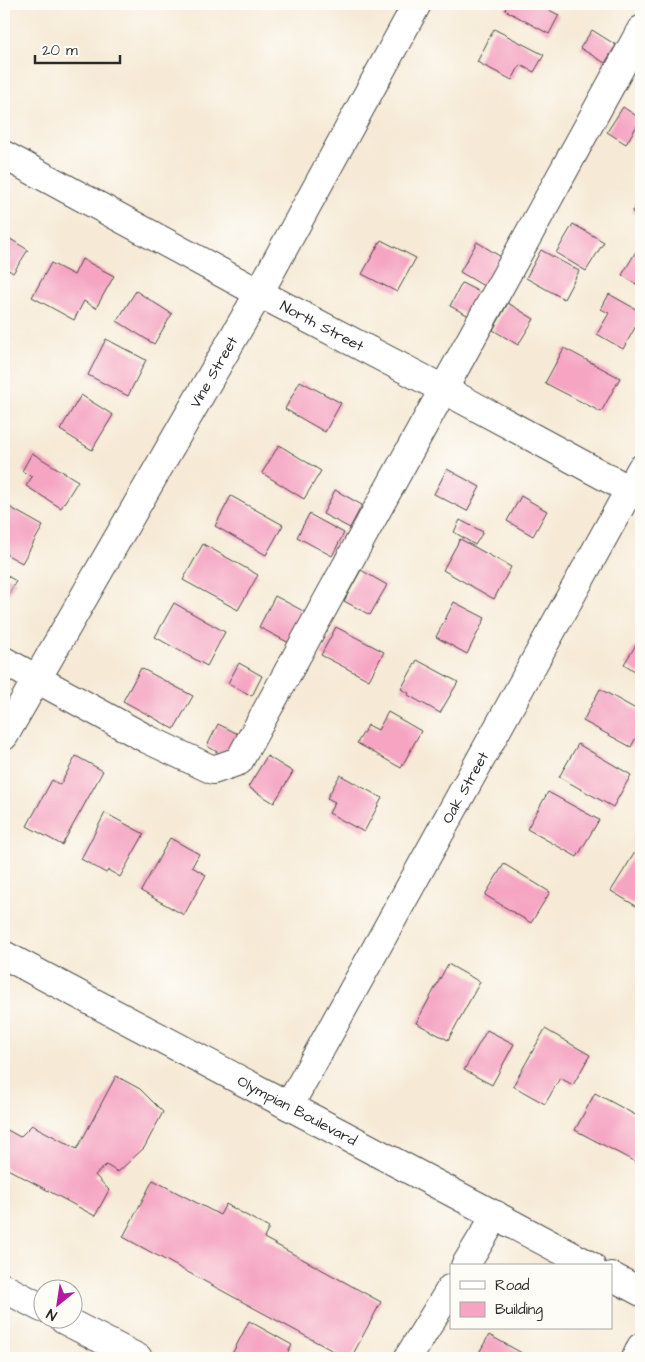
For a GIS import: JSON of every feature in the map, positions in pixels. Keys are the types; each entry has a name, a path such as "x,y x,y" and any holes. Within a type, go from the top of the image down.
{"street":[{"name":"Vine Street","path":"4,736 259,293 417,4"},
{"path":"4,661 147,739 212,770 239,761 641,30"},
{"name":"North Street","path":"4,155 259,293 443,389 637,485"},
{"name":"Oak Street","path":"289,1106 637,485"},
{"name":"Olympian Boulevard","path":"4,955 587,1264"},
{"path":"466,1264 496,1215"},
{"path":"612,1277 641,1292"},
{"path":"4,1288 32,1303"},
{"path":"408,1358 450,1290"},
{"path":"82,1329 138,1358"},
{"path":"636,1358 641,1347"}],"building":[{"path":"508,4 547,4 545,8 559,15 549,34 505,10"},
{"path":"494,29 544,55 534,72 520,65 512,80 477,62"},
{"path":"592,30 616,45 605,63 580,48"},
{"path":"623,107 641,119 626,144 607,132"},
{"path":"641,197 641,218 632,212"},
{"path":"573,224 604,242 586,271 556,253"},
{"path":"4,235 28,250 13,273 4,267"},
{"path":"381,240 416,258 397,292 362,274"},
{"path":"477,242 506,260 489,289 460,272"},
{"path":"641,243 641,287 622,275"},
{"path":"541,250 579,271 564,299 526,278"},
{"path":"82,259 114,276 96,308 84,301 74,320 32,297 51,263 74,275"},
{"path":"462,283 487,296 475,319 450,306"},
{"path":"136,291 172,314 154,344 117,321"},
{"path":"609,294 641,312 641,317 623,349 597,334 609,313 601,309"},
{"path":"508,303 534,319 518,345 493,330"},
{"path":"106,339 146,360 128,396 88,375"},
{"path":"564,348 620,378 601,412 545,383"},
{"path":"300,381 341,403 325,432 285,409"},
{"path":"81,395 113,415 92,450 60,430"},
{"path":"279,445 321,471 304,499 262,473"},
{"path":"32,453 78,481 61,508 26,486 32,477 22,471"},
{"path":"447,469 480,487 467,511 434,494"},
{"path":"335,490 362,505 350,528 323,514"},
{"path":"231,496 283,525 266,555 215,526"},
{"path":"521,496 547,511 533,536 507,521"},
{"path":"4,504 43,526 22,563 4,553"},
{"path":"309,514 344,533 332,556 297,537"},
{"path":"460,520 483,532 475,545 454,532"},
{"path":"460,539 511,567 494,599 443,570"},
{"path":"203,544 258,575 238,610 183,580"},
{"path":"361,570 387,585 370,615 344,601"},
{"path":"4,574 16,581 4,603"},
{"path":"275,596 307,613 291,644 259,627"},
{"path":"454,602 485,618 467,654 436,637"},
{"path":"174,603 225,632 207,666 155,637"},
{"path":"336,627 384,652 369,680 321,655"},
{"path":"641,637 641,675 624,664"},
{"path":"417,660 458,682 440,713 401,689"},
{"path":"239,663 262,676 252,696 228,683"},
{"path":"141,668 193,696 174,729 123,701"},
{"path":"600,689 641,712 641,728 631,747 583,721"},
{"path":"388,712 421,731 401,768 357,743 368,725 378,730"},
{"path":"218,724 242,736 229,759 207,746"},
{"path":"578,744 631,775 613,807 559,777"},
{"path":"76,756 103,771 62,845 27,826 52,780 60,785"},
{"path":"267,756 293,772 274,803 248,787"},
{"path":"340,775 382,798 364,832 329,813 335,802 327,798"},
{"path":"548,792 599,820 577,857 527,829"},
{"path":"105,813 144,834 120,877 108,870 106,873 81,859"},
{"path":"170,838 199,854 192,867 206,875 184,915 141,891"},
{"path":"637,849 641,852 641,909 611,891"},
{"path":"504,864 550,892 531,923 485,895"},
{"path":"448,964 480,982 448,1040 416,1023"},
{"path":"545,1029 590,1055 573,1085 560,1078 545,1104 513,1086"},
{"path":"487,1030 514,1044 492,1085 464,1070"},
{"path":"116,1076 140,1089 163,1112 144,1148 118,1172 106,1165 95,1175 109,1190 95,1216 4,1167 4,1128 20,1137 32,1125 77,1149"},
{"path":"595,1093 641,1118 641,1165 575,1130"},
{"path":"153,1180 220,1215 226,1204 269,1228 264,1238 381,1302 351,1358 346,1358 123,1237"},
{"path":"249,1321 292,1345 285,1358 230,1358"},
{"path":"489,1335 531,1358 476,1358"}]}
